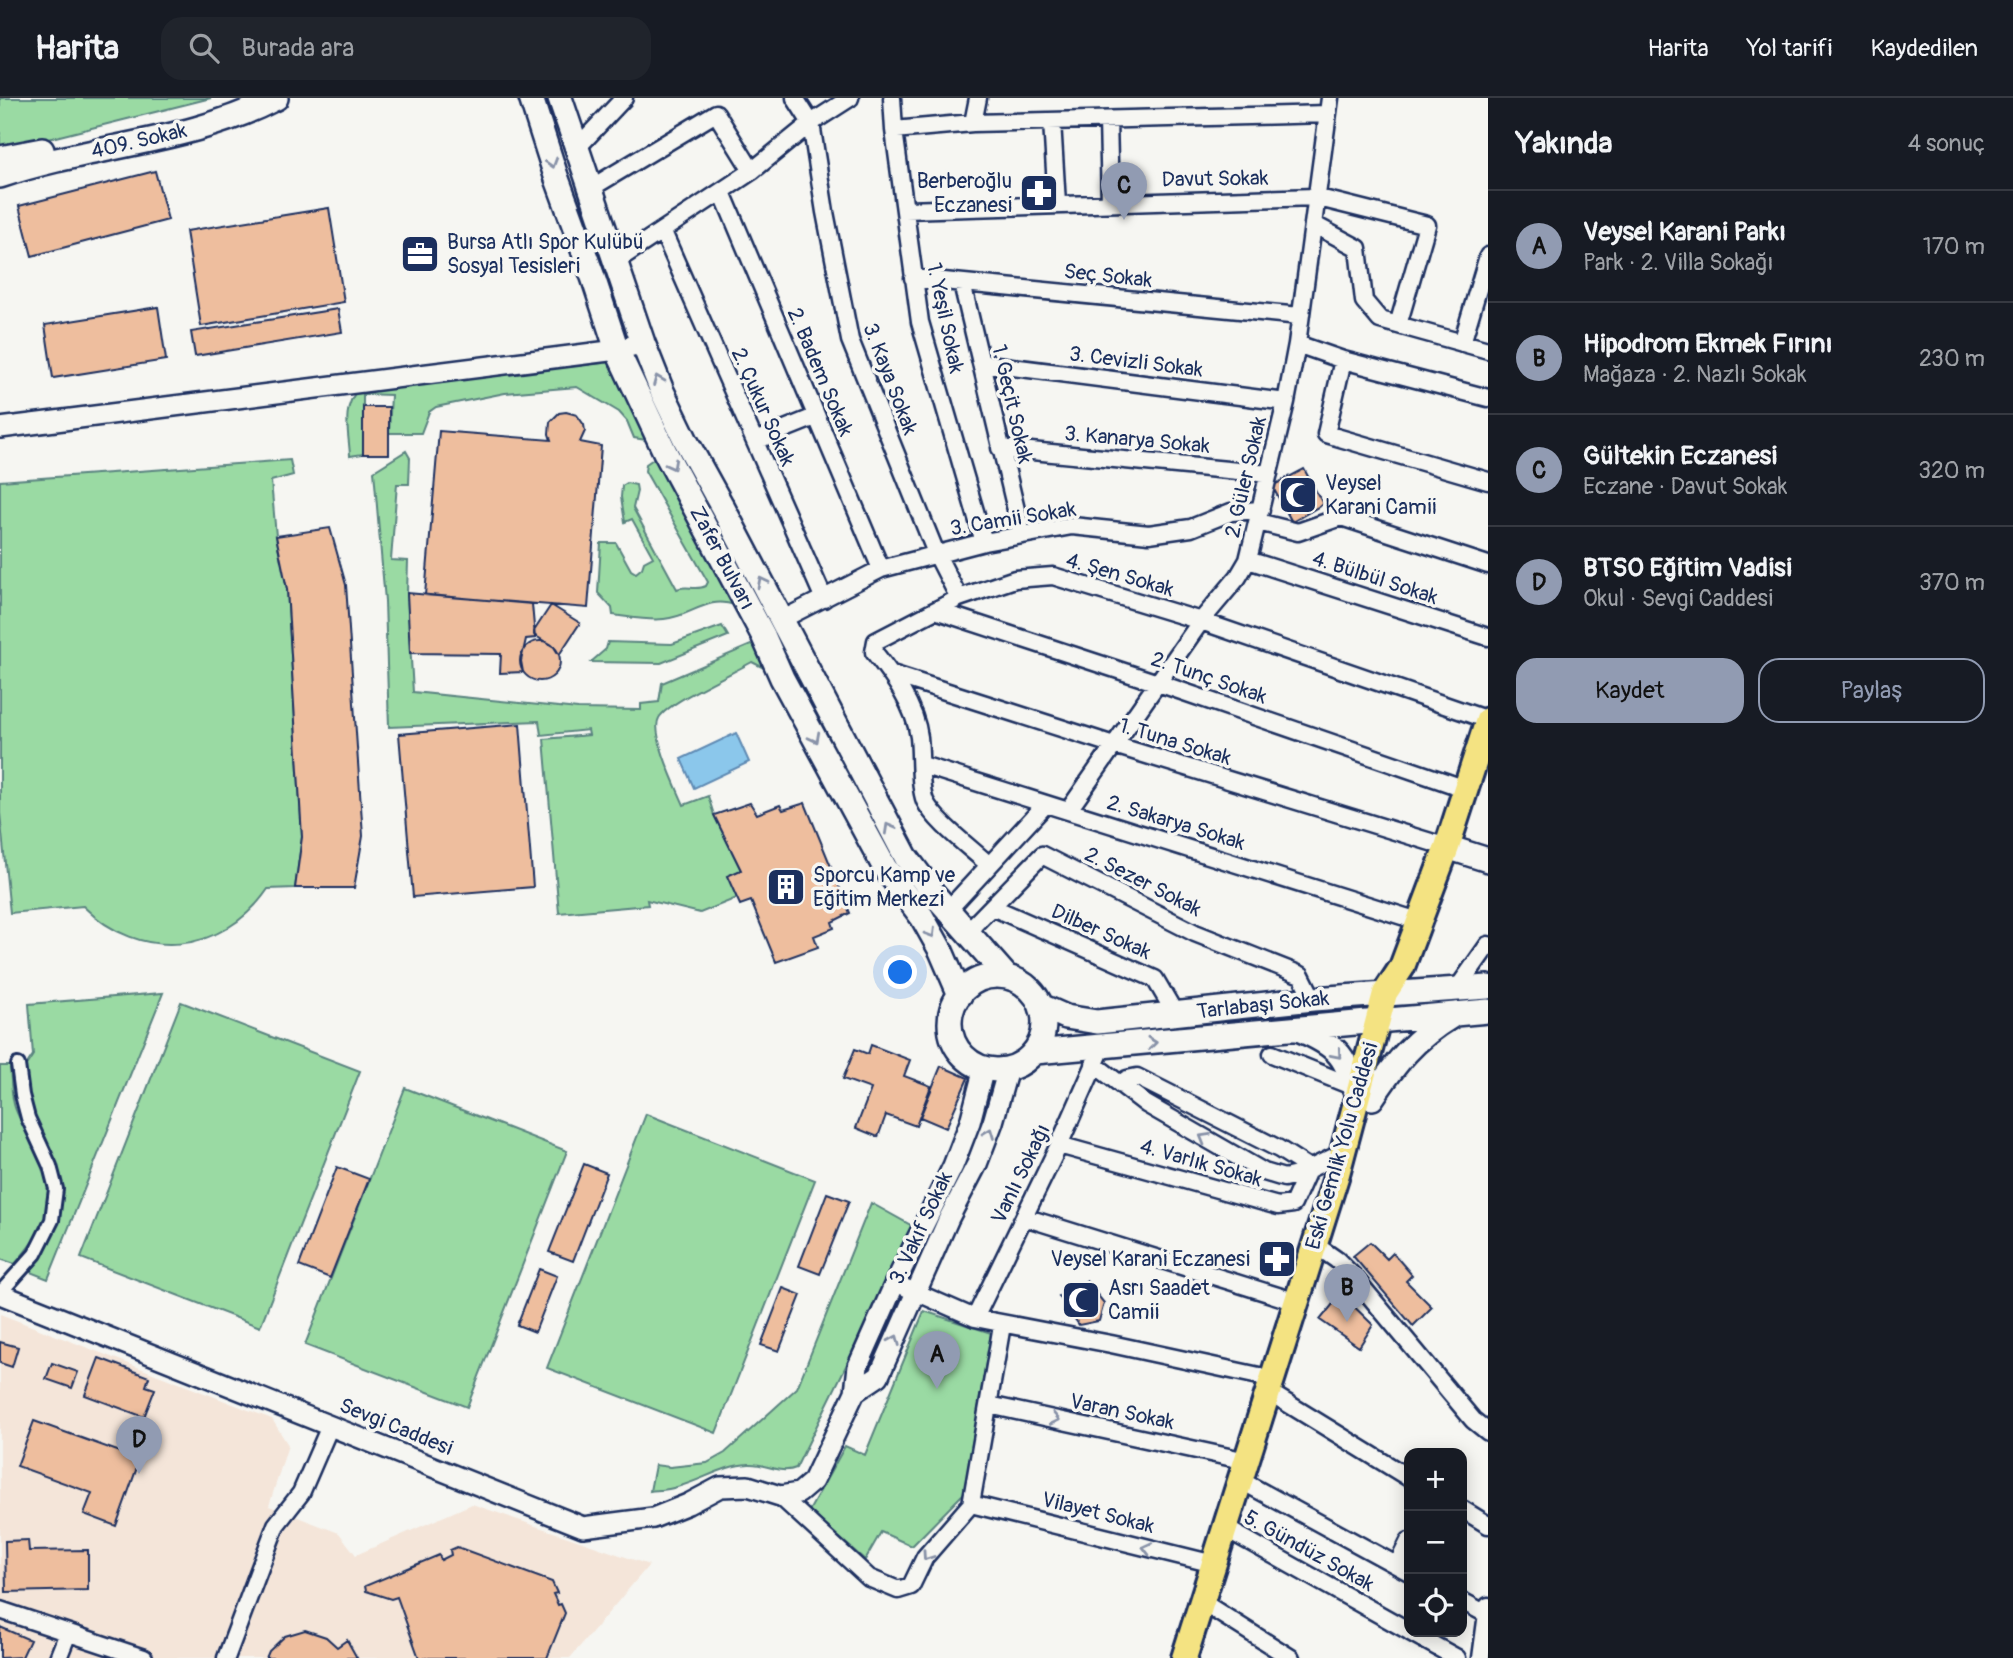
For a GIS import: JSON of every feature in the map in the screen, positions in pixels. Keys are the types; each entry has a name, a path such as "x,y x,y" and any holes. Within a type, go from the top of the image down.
{"main road":[{"name":"409. Sokak","path":"0,158 129,134 187,120 250,98"},
{"name":"409. Sokak","path":"0,176 187,131 254,110 276,98"},
{"name":"Zafer Bulvarı","path":"531,98 617,350 665,452 763,635 789,690 886,868 922,917 942,951 960,995"},
{"name":"Zafer Bulvarı","path":"560,98 643,343 686,441 906,857 1007,977"},
{"name":"Eski Gemlik Yolu Caddesi","path":"1184,1658 1402,967 1447,847 1488,720"},
{"path":"1447,847 1488,860"},
{"path":"992,976 1007,977 1033,992 1041,1006 1043,1030 1035,1052 1023,1063 1008,1069 992,1070 964,1057 955,1045 950,1030 950,1015 960,995 977,980 992,976"},
{"name":"Tarlabaşı Sokak","path":"1041,1006 1066,1017 1097,1022 1312,999 1488,986"},
{"path":"1035,1052 1098,1056 1295,1028 1488,1012"},
{"path":"1361,1095 1427,1031 1456,1014"},
{"path":"1295,1028 1322,1039 1340,1054 1361,1095 1346,1192 1324,1251 1300,1292"}],"street":[{"path":"576,149 624,98"},
{"path":"707,98 752,171"},
{"path":"794,98 811,123"},
{"path":"616,261 722,192 811,123 850,98"},
{"name":"1. Yeşil Sokak","path":"892,98 920,321 984,542"},
{"path":"973,123 978,98"},
{"path":"894,130 973,123 1108,120 1329,106"},
{"name":"2. Güler Sokak","path":"1068,811 1248,560 1286,402 1297,344 1329,106"},
{"path":"591,188 716,113"},
{"path":"1108,120 1110,202"},
{"path":"1052,121 1057,204"},
{"name":"3. Kaya Sokak","path":"811,123 850,340 936,553 958,598"},
{"name":"2. Badem Sokak","path":"722,192 881,569"},
{"name":"Davut Sokak","path":"905,209 1315,197 1427,225 1398,325"},
{"path":"1313,224 1358,248 1364,301 1380,320 1488,350"},
{"name":"2. Çukur Sokak","path":"663,232 824,599"},
{"path":"1462,343 1488,256"},
{"name":"Seç Sokak","path":"913,278 1300,316"},
{"name":"1. Geçit Sokak","path":"962,283 1022,535"},
{"path":"0,428 617,350 643,343"},
{"path":"1297,344 1343,360 1488,398"},
{"path":"1343,360 1326,434 1488,481"},
{"name":"3. Cevizli Sokak","path":"981,363 1286,402"},
{"path":"755,441 815,416"},
{"name":"3. Kanarya Sokak","path":"1000,449 1269,474"},
{"name":"3. Camii Sokak","path":"936,553 1072,526 1149,534 1191,527 1231,512 1260,516"},
{"path":"1260,516 1298,532 1340,517 1488,565"},
{"path":"781,620 881,569 936,553"},
{"name":"4. Bülbül Sokak","path":"1248,560 1488,637"},
{"name":"4. Şen Sokak","path":"989,866 930,811 923,797 919,733 912,712 891,674 874,652 876,641 938,611 958,598 1015,579 1053,576 1202,621 1488,720"},
{"name":"2. Tunç Sokak","path":"938,611 1466,789"},
{"name":"1. Tuna Sokak","path":"891,674 1447,847"},
{"name":"2. Sakarya Sokak","path":"922,765 1418,921"},
{"path":"948,910 1046,804"},
{"name":"2. Sezer Sokak","path":"967,932 1042,855 1195,933 1301,975 1312,999"},
{"name":"Dilber Sokak","path":"992,906 1155,979 1176,1015"},
{"path":"1457,989 1488,946"},
{"path":"1272,1054 1361,1095"},
{"path":"1098,1056 1121,1084 1146,1104 1264,1172 1284,1178 1297,1175 1342,1153"},
{"name":"Vanlı Sokağı","path":"975,1318 1059,1145 1098,1056"},
{"path":"0,1293 35,1254 52,1220 56,1189 50,1166 28,1118 18,1065"},
{"name":"3. Vakıf Sokak","path":"813,1481 855,1392 858,1366 895,1283 953,1166 970,1122 984,1068"},
{"name":"3. Vakıf Sokak","path":"855,1392 880,1376 916,1292 977,1164 993,1122 1008,1069"},
{"path":"1121,1084 1127,1079 1137,1077 1267,1142 1309,1168"},
{"name":"4. Varlık Sokak","path":"1059,1145 1278,1206 1293,1204 1309,1168"},
{"path":"1024,1217 1300,1292"},
{"path":"1324,1251 1353,1276 1488,1432"},
{"path":"895,1283 975,1318 1111,1344 1271,1385 1404,1475"},
{"name":"Sevgi Caddesi","path":"0,1293 583,1527 653,1518 720,1487 748,1486 780,1496"},
{"path":"780,1496 869,1578 898,1590 911,1586 925,1557 971,1504 1002,1325"},
{"name":"Varan Sokak","path":"989,1405 1243,1470 1403,1569"},
{"path":"226,1658 276,1525 301,1493 330,1426"},
{"path":"780,1496 799,1493 813,1481"},
{"path":"803,1517 802,1506 813,1481"},
{"name":"Vilayet Sokak","path":"971,1504 1214,1564"},
{"path":"1465,1511 1488,1525"},
{"name":"5. Gündüz Sokak","path":"1225,1528 1404,1628"},
{"path":"1202,1602 1291,1658"},
{"path":"1467,1603 1487,1612 1481,1658"},
{"path":"0,1610 144,1658"},
{"path":"58,1658 68,1633"},
{"name":"5. Gündüz Sokak","path":"1420,1637 1457,1658"}],"shaded area":[{"path":"0,1314 272,1419 288,1445 269,1506 339,1533 356,1555 472,1504 649,1565 570,1658 0,1658"}],"green space":[{"path":"0,98 211,98 0,151"},
{"path":"620,361 651,437 646,440 634,438 627,421 619,412 577,387 505,393 436,407 429,412 421,433 389,433 391,395 363,394 363,454 350,456 348,413 349,405 358,390"},
{"path":"406,451 410,458 409,484 397,484 391,560 408,561 407,593 413,692 578,709 641,710 641,704 659,702 662,683 760,641 768,670 752,662 675,704 659,718 657,725 665,761 684,805 708,796 714,815 741,870 728,876 737,898 700,913 647,900 648,905 559,913 544,739 589,735 588,730 541,735 539,721 389,727 385,601 374,471"},
{"path":"659,455 735,605 716,603 683,615 645,619 613,615 612,608 598,593 601,543 616,543 631,570 636,573 644,562 653,557 632,519 625,522 621,497 622,486 627,483 636,485 633,508 677,589 702,587 708,582 645,471 646,464"},
{"path":"290,460 293,475 271,481 276,536 287,589 302,837 295,888 268,889 249,911 228,928 205,938 180,944 155,943 130,937 105,924 83,906 10,913 0,813 0,481"},
{"path":"722,626 728,636 661,663 591,662 606,649 608,642 672,644"},
{"path":"163,993 48,1279 25,1270 41,1256 56,1229 62,1188 57,1164 31,1111 23,1065 27,1064 33,1055 29,1004"},
{"path":"181,1002 360,1071 260,1327 81,1258"},
{"path":"0,1066 10,1066 15,1109 43,1162 51,1193 46,1220 15,1264 0,1259"},
{"path":"405,1088 567,1151 467,1407 305,1345"},
{"path":"646,1114 815,1180 716,1433 547,1368"},
{"path":"871,1203 914,1227 796,1468 779,1470 755,1464 740,1465 674,1488 650,1491 655,1465 670,1467 707,1463 725,1453 797,1388"},
{"path":"924,1311 991,1333 964,1493 912,1546 881,1532 865,1560 809,1511 845,1446 865,1455"}],"water":[{"path":"736,733 749,762 694,788 681,759"}],"building":[{"path":"155,171 168,220 32,256 19,206"},
{"path":"329,208 344,302 201,326 186,231"},
{"path":"158,307 166,360 53,378 45,325"},
{"path":"338,309 342,332 195,356 191,332"},
{"path":"363,407 389,407 389,454 363,454"},
{"path":"559,413 577,415 584,425 585,431 580,442 601,446 588,608 425,595 439,431 551,440 550,422"},
{"name":"Veysel Karani Camii","path":"1304,469 1323,504 1292,522 1272,486"},
{"path":"330,528 346,585 363,836 354,888 295,888 302,837 287,589 276,536"},
{"path":"407,593 532,604 535,638 526,639 521,661 523,672 500,673 501,654 410,653"},
{"path":"551,605 580,623 559,655 554,647 534,635"},
{"path":"540,641 554,647 560,661 554,675 540,681 526,675 520,661 526,647"},
{"path":"520,724 533,887 413,897 399,734"},
{"name":"Sporcu Kamp ve Eğitim Merkezi","path":"750,803 757,814 780,805 783,810 805,803 850,913 832,922 834,928 814,936 818,947 776,962 751,901 740,905 727,876 741,870 714,815"},
{"path":"871,1045 910,1060 904,1076 931,1086 916,1126 886,1115 878,1137 856,1128 871,1089 843,1079 855,1049 868,1054"},
{"path":"941,1066 968,1078 946,1128 920,1117"},
{"path":"584,1164 607,1173 573,1261 549,1252"},
{"path":"337,1167 369,1179 330,1278 299,1266"},
{"path":"827,1193 849,1201 820,1274 799,1266"},
{"path":"1370,1242 1387,1259 1393,1253 1412,1275 1406,1281 1432,1307 1413,1326 1353,1256"},
{"path":"539,1269 557,1276 535,1332 517,1325"},
{"name":"Asrı Saadet Camii","path":"1086,1281 1104,1303 1099,1321 1079,1325 1059,1296"},
{"path":"783,1288 801,1295 779,1351 761,1345"},
{"path":"1341,1294 1373,1325 1359,1347 1320,1320"},
{"path":"0,1342 18,1347 12,1367 0,1363"},
{"path":"99,1358 149,1377 146,1386 155,1389 144,1417 85,1395"},
{"path":"52,1363 78,1372 72,1388 46,1379"},
{"path":"34,1421 140,1459 116,1526 84,1514 92,1493 17,1466"},
{"path":"28,1540 29,1551 88,1550 88,1590 6,1592 5,1541"},
{"path":"457,1547 552,1582 557,1593 553,1594 565,1613 547,1658 419,1658 397,1597 391,1599 366,1591 365,1586 439,1555 441,1560 451,1555 450,1550"},
{"path":"0,1627 30,1640 22,1657 0,1658"},
{"path":"305,1630 326,1637 337,1647 347,1640 357,1658 266,1658 269,1651 285,1636"}],"place":[{"name":"Berberoğlu Eczanesi","path":"1039,193"},
{"name":"Gültekin Eczanesi","path":"1124,220"},
{"name":"Bursa Atlı Spor Kulübü Sosyal Tesisleri","path":"420,254"},
{"name":"Veysel Karani Camii","path":"1298,495"},
{"name":"Sporcu Kamp ve Eğitim Merkezi","path":"786,887"},
{"name":"Veysel Karani Eczanesi","path":"1277,1259"},
{"name":"Asrı Saadet Camii","path":"1081,1300"},
{"name":"Hipodrom Ekmek Fırını","path":"1347,1322"},
{"name":"Veysel Karani Parkı","path":"937,1389"},
{"name":"BTSO Eğitim Vadisi","path":"139,1474"}]}
